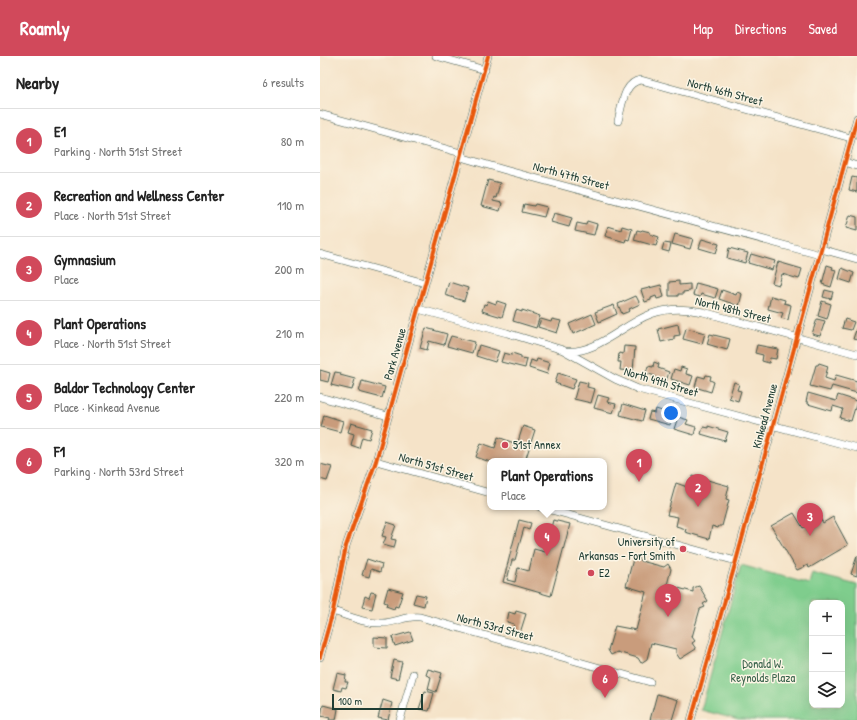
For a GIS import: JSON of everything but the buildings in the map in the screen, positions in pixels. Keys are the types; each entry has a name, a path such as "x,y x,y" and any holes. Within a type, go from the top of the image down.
{"street":[{"path":"436,56 484,70"},
{"name":"Park Avenue","path":"320,657 323,637 333,611 346,546 376,461 488,56"},
{"name":"North 46th Street","path":"618,121 627,89 633,82 641,80 851,138"},
{"name":"North 47th Street","path":"320,114 461,153 464,158 505,170 820,252 857,259"},
{"name":"Kinkead Avenue","path":"691,720 857,118"},
{"path":"845,162 857,166"},
{"path":"320,254 425,283"},
{"name":"North 49th Street","path":"418,309 563,350 632,387 857,448"},
{"name":"North 48th Street","path":"563,350 584,350 647,316 664,311 679,309 703,312 857,354"},
{"path":"320,397 388,416"},
{"name":"North 51st Street","path":"376,461 487,492"},
{"path":"551,510 736,561"},
{"name":"North 53rd Street","path":"333,611 375,623 386,623 412,616 420,617 650,682"},
{"path":"400,720 413,674"}],"green space":[{"name":"Donald W. Reynolds Plaza","path":"741,565 809,584 812,573 857,585 857,720 739,720 701,710"}],"cycle path":[{"path":"320,657 333,611 346,546 376,461 488,56"},
{"path":"691,720 857,118"}],"place":[{"name":"51st Annex","path":"505,445"},
{"name":"E1","path":"639,482"},
{"name":"Recreation and Wellness Center","path":"698,507"},
{"name":"Gymnasium","path":"810,536"},
{"name":"University of Arkansas - Fort Smith","path":"683,549"},
{"name":"Plant Operations","path":"547,556"},
{"name":"E2","path":"591,573"},
{"name":"Baldor Technology Center","path":"668,617"},
{"name":"F1","path":"605,698"}]}
